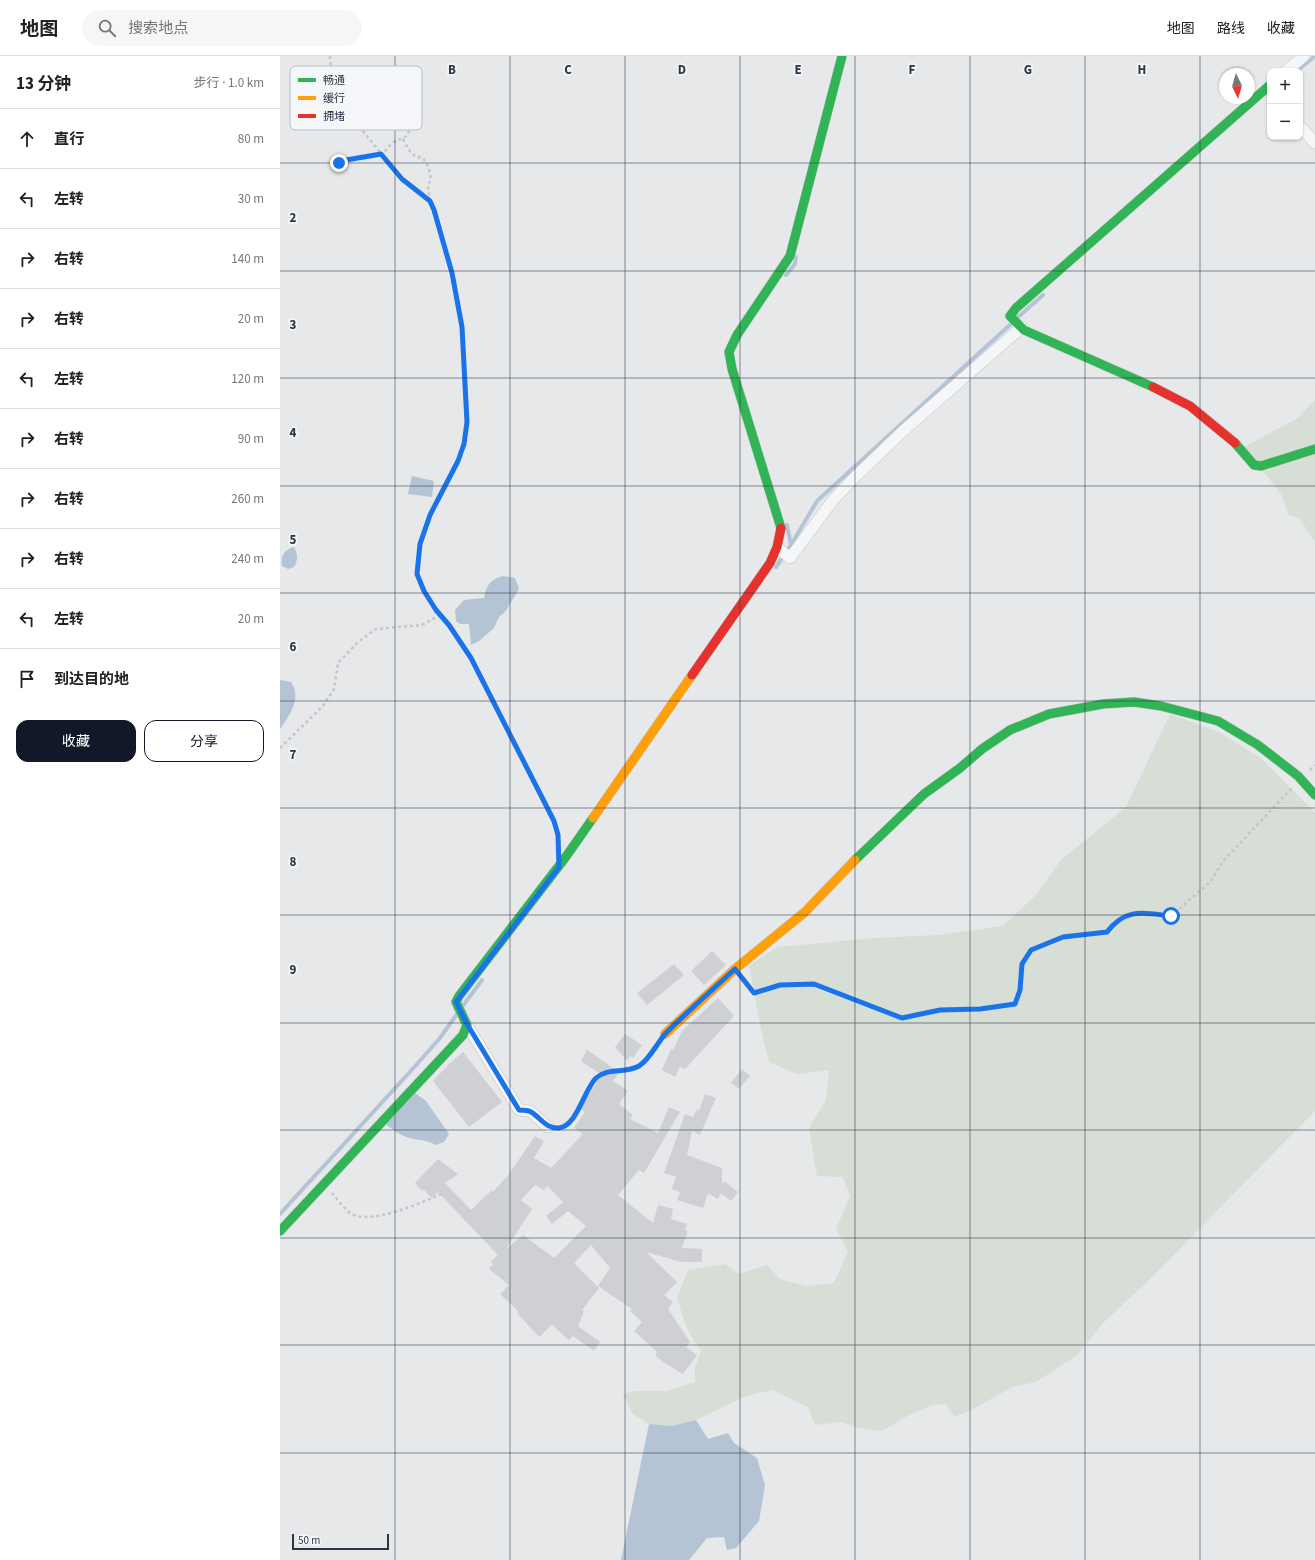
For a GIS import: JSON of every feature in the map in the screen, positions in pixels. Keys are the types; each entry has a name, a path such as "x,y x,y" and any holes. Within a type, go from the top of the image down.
{"street":[{"path":"548,1127 530,1111 519,1110 465,1020 456,1002 458,996 559,867 779,548 781,528 732,369 729,352 737,335 790,256 842,56"},
{"path":"1290,68 1304,56"},
{"path":"1267,90 1016,308 1010,316 1021,326 1167,393 1190,406 1236,444 1254,465 1261,466 1315,449"},
{"path":"1303,129 1315,143"},
{"path":"779,548 790,558 833,500 856,476 903,431 1021,326"},
{"path":"665,1034 735,969 805,912 890,825 924,794 960,768 982,749 1010,730 1049,714 1103,704 1134,702 1161,706 1218,721 1258,745 1300,779 1315,795"},
{"path":"280,1232 463,1035 465,1020"}],"path":[{"path":"330,56 331,66"},
{"path":"361,130 402,179 430,201"},
{"path":"339,163 346,160 386,152 394,142 403,139 409,130"},
{"path":"403,139 410,153 415,157 423,158 428,166 431,178 428,186 430,201 439,223 452,273 462,327 467,422 464,444 458,461 430,515 420,544 417,574 424,591 471,658 554,821 558,835 559,867"},
{"path":"280,748 323,706 334,689 338,663 359,641 376,629 422,625 440,615"},
{"path":"735,969 754,993 780,985 814,984 902,1018 940,1010 980,1009 1015,1004 1020,990 1022,964 1031,950 1063,937 1107,932 1116,921 1135,912 1171,916 1210,882 1224,860 1300,779"},
{"path":"548,1127 559,1128 566,1125 573,1119 591,1084 598,1077 607,1072 628,1070 640,1065 665,1034"},
{"path":"324,1184 349,1213 359,1216 385,1216 444,1193"}],"shaded area":[{"path":"1315,400 1314,540 1299,518 1289,515 1281,494 1244,447 1298,418"},
{"path":"1170,714 1221,733 1262,759 1315,813 1315,1111 1151,1278 1102,1324 1077,1355 1036,1382 1014,1386 973,1409 954,1417 946,1404 932,1405 911,1414 882,1431 858,1428 841,1422 815,1425 808,1407 772,1390 746,1396 696,1420 672,1426 649,1424 633,1414 622,1394 635,1391 667,1391 695,1382 695,1368 701,1351 687,1329 677,1298 688,1270 725,1264 739,1274 767,1265 780,1279 806,1286 834,1283 848,1252 836,1229 850,1196 843,1177 817,1176 809,1128 826,1100 829,1070 797,1074 769,1062 749,965 778,947 874,938 939,935 1003,926 1036,895 1061,860 1126,807"}],"water":[{"path":"412,476 434,481 432,497 408,494"},
{"path":"294,547 297,555 296,562 294,567 288,569 282,566 282,559 286,551"},
{"path":"503,576 515,578 519,589 505,612 499,617 494,628 479,641 471,645 469,624 460,624 456,621 455,610 464,600 484,598 489,584 495,579"},
{"path":"280,680 291,682 294,688 295,700 291,712 280,729"},
{"path":"415,1093 426,1101 449,1134 444,1142 435,1145 426,1141 407,1137 384,1123"},
{"path":"696,1420 708,1439 728,1433 734,1443 757,1458 765,1485 759,1521 736,1548 727,1550 724,1537 707,1538 689,1560 621,1560 649,1424 672,1426"}],"building":[{"path":"712,951 726,965 704,985 691,971"},
{"path":"674,964 684,975 647,1005 637,993"},
{"path":"718,998 734,1016 685,1069 680,1067 675,1077 662,1070 671,1049 673,1050 682,1031"},
{"path":"625,1034 642,1045 633,1058 630,1056 627,1061 615,1047"},
{"path":"587,1050 619,1072 613,1081 628,1091 619,1104 633,1115 630,1119 658,1133 669,1107 680,1112 644,1173 639,1170 618,1195 653,1223 658,1205 673,1209 671,1219 687,1224 685,1230 688,1231 682,1248 702,1249 702,1262 681,1262 646,1252 677,1282 664,1295 673,1302 668,1309 690,1342 686,1347 697,1355 683,1374 663,1362 655,1355 657,1352 634,1331 642,1322 630,1311 632,1309 598,1286 610,1268 591,1245 574,1263 599,1288 582,1310 584,1311 578,1326 600,1342 594,1351 573,1336 569,1340 552,1325 539,1337 517,1313 519,1312 500,1294 509,1285 489,1269 493,1264 491,1262 498,1255 438,1192 431,1198 424,1189 422,1191 415,1183 438,1159 458,1174 445,1183 471,1210 492,1190 493,1192 509,1174 535,1136 544,1141 534,1158 551,1168 583,1134 574,1128 585,1112 580,1108 602,1075 581,1061","holes":["535,1185 544,1190 547,1186 563,1202 546,1216 552,1224 568,1211 586,1226 554,1258 523,1235 505,1250 532,1209 521,1200"]},
{"path":"463,1052 502,1102 469,1127 433,1081"},
{"path":"742,1069 750,1076 739,1089 731,1083"},
{"path":"705,1094 716,1098 700,1135 692,1131 687,1155 722,1168 722,1185 724,1181 738,1192 731,1201 721,1193 718,1199 708,1193 703,1208 677,1200 680,1192 672,1189 676,1177 664,1173 685,1114 693,1117 697,1109 699,1111"}],"waterway":[{"path":"1301,68 1315,56"},
{"path":"786,275 795,264 796,257"},
{"path":"1017,318 1043,295"},
{"path":"791,545 817,501 1012,323"},
{"path":"776,567 791,545 787,525"},
{"path":"462,1007 482,980"},
{"path":"280,1214 418,1063 440,1038 457,1014"}],"traffic: fast":[{"path":"781,528 732,369 729,352 737,335 790,256 842,56"},
{"path":"1153,387 1024,330 1010,316 1016,308 1267,88"},
{"path":"1235,443 1254,465 1261,466 1315,449"},
{"path":"855,860 924,794 960,768 982,749 1010,730 1049,714 1103,704 1134,702 1161,706 1218,721 1258,745 1298,776 1315,795"},
{"path":"280,1231 463,1035 467,1025 456,1002 459,996 565,858 593,818"}],"traffic: slow":[{"path":"593,818 692,675"},
{"path":"665,1034 735,969 805,912 855,860"}],"traffic: jam":[{"path":"1153,387 1190,406 1235,443"},
{"path":"692,675 770,563 777,547 781,528"}],"route":[{"path":"339,163 346,160 381,154 402,179 430,201 439,223 448,263 452,273 462,327 467,422 464,444 458,461 430,515 420,544 417,574 424,591 436,610 449,625 471,658 554,821 558,835 559,867 458,996 456,1002 467,1024 519,1110 530,1111 548,1127 559,1128 566,1125 573,1119 591,1084 598,1077 607,1072 628,1070 640,1065 665,1034 735,969 754,993 780,985 814,984 902,1018 940,1010 980,1009 1015,1004 1020,990 1022,964 1031,950 1063,937 1107,932 1116,921 1135,912 1171,916"}]}
